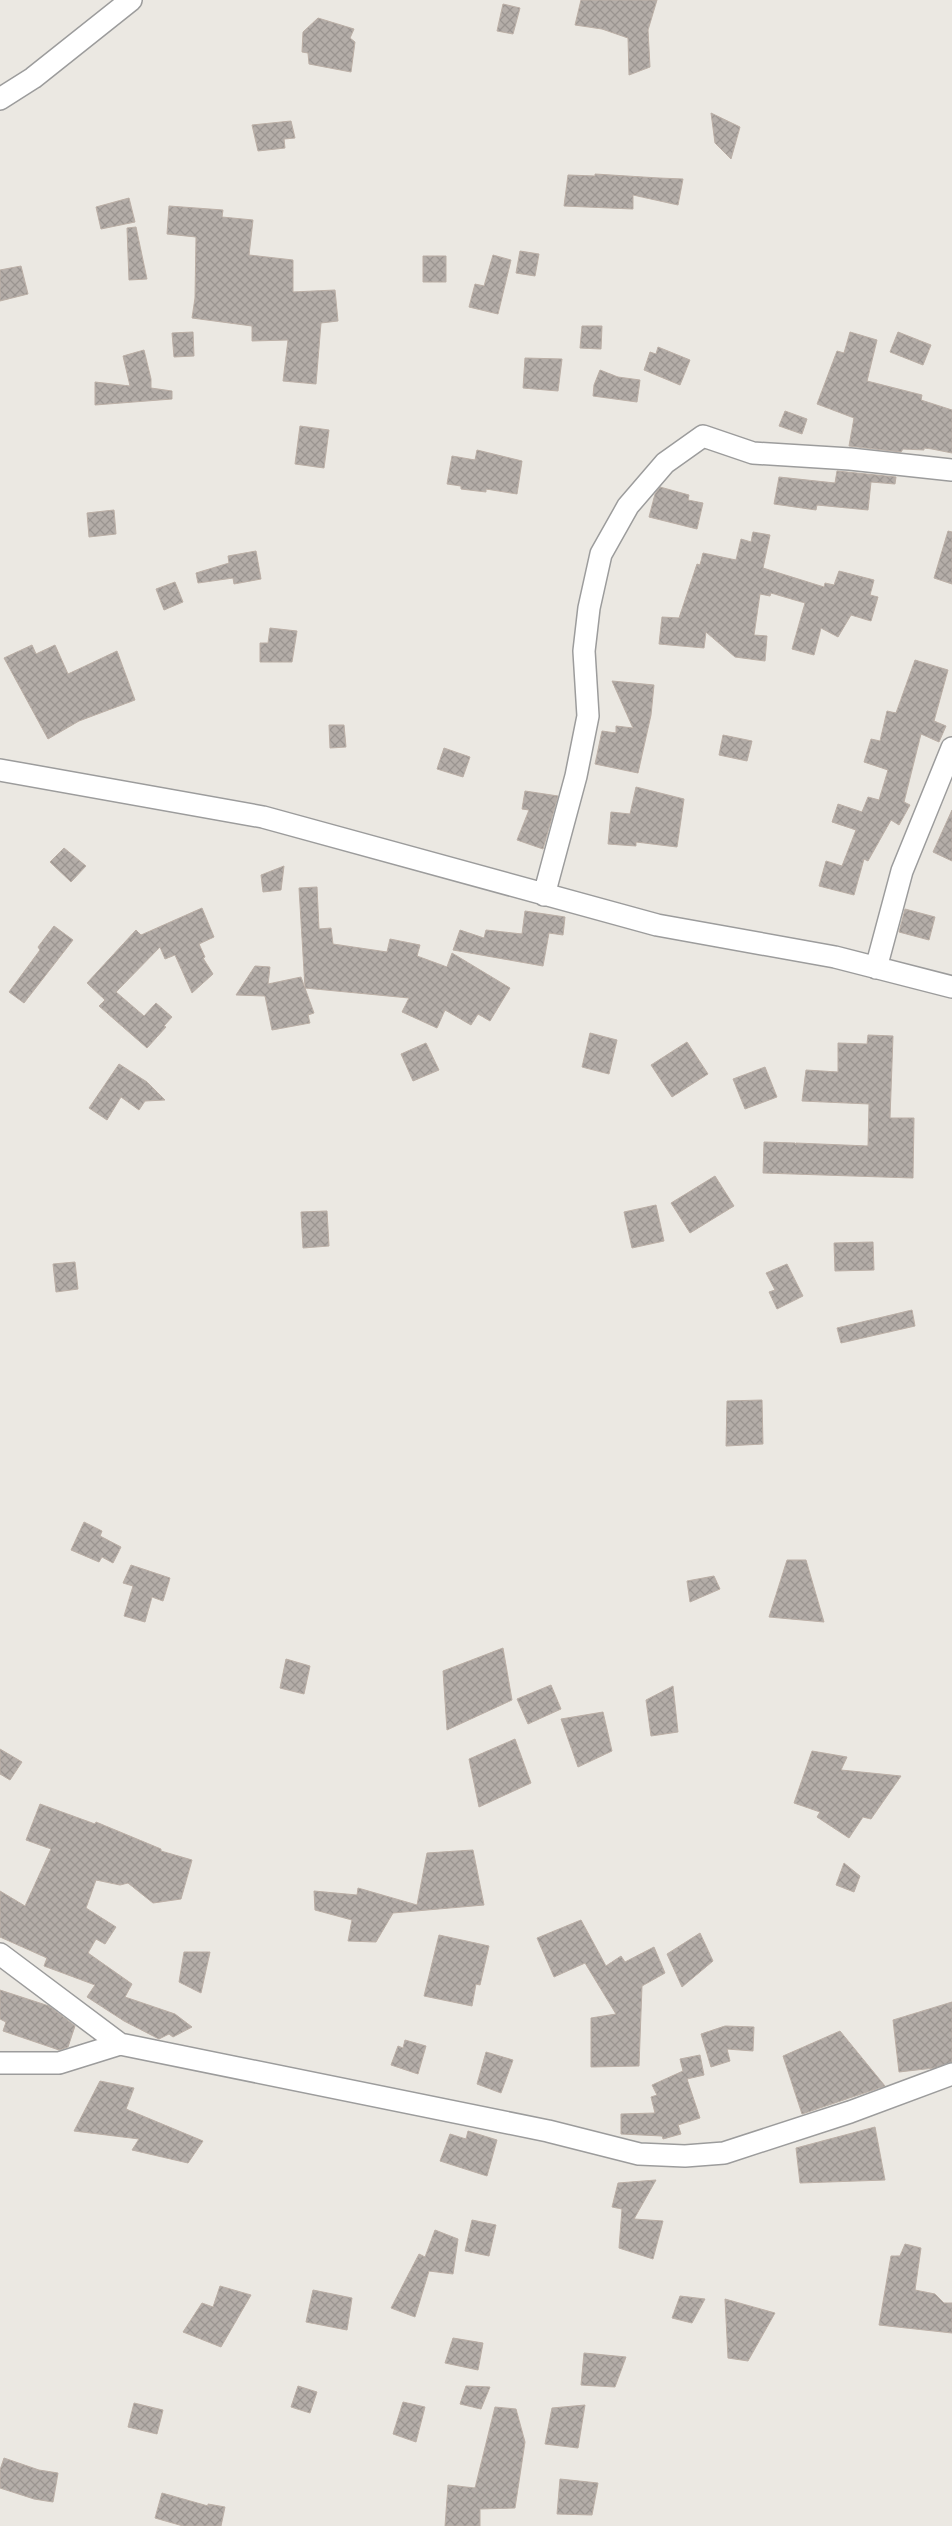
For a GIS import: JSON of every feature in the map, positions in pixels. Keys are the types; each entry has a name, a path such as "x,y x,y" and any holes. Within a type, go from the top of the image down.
{"street":[{"path":"0,99 33,78 131,0"},
{"path":"544,894 576,776 588,716 584,651 589,608 601,554 628,506 665,463 703,436 754,453 850,459 952,470"},
{"path":"876,968 902,871 952,748"},
{"path":"0,770 263,817 658,925 835,958 952,987"},
{"path":"0,1954 120,2044 548,2131 639,2154 685,2156 724,2153 850,2112 952,2074"},
{"path":"0,2063 59,2063 120,2044"}],"building":[{"path":"581,0 657,0 648,30 650,67 629,75 628,38 602,29 575,25"},
{"path":"503,4 520,8 513,34 497,31"},
{"path":"318,18 354,29 350,38 355,42 351,72 309,64 308,53 302,52 303,32"},
{"path":"711,113 740,127 731,159 715,143"},
{"path":"291,121 295,138 284,139 285,148 258,151 252,125"},
{"path":"595,174 683,179 678,205 633,195 633,209 564,206 568,175 595,176"},
{"path":"129,198 135,222 101,229 96,207"},
{"path":"169,206 223,210 222,217 253,220 249,255 293,260 293,292 335,290 338,321 321,323 316,384 283,381 288,340 252,341 252,326 192,318 195,298 196,237 167,234"},
{"path":"136,227 147,279 129,280 127,228"},
{"path":"520,251 539,254 535,276 516,273"},
{"path":"493,255 511,260 498,314 469,307 475,284 484,286"},
{"path":"423,256 446,256 446,282 423,282"},
{"path":"21,266 28,294 0,301 0,270"},
{"path":"582,326 602,326 601,349 580,348"},
{"path":"193,332 194,356 174,357 172,333"},
{"path":"850,332 877,340 867,381 922,395 921,400 952,410 952,453 924,448 924,450 903,449 901,452 849,446 854,418 817,404 837,351 844,353"},
{"path":"898,332 931,345 923,365 890,352"},
{"path":"658,347 690,360 680,385 644,370 650,352 656,354"},
{"path":"144,350 151,379 151,388 172,391 172,399 95,405 95,382 130,386 123,356"},
{"path":"525,358 562,359 558,391 523,388"},
{"path":"600,370 618,377 640,380 637,402 593,396 594,385"},
{"path":"785,411 807,419 802,434 779,426"},
{"path":"300,426 329,430 324,468 295,464"},
{"path":"477,450 522,461 517,494 486,489 486,492 461,489 461,486 447,484 452,456 475,460"},
{"path":"837,471 896,477 895,484 871,482 868,510 817,505 816,510 774,504 779,477 835,483"},
{"path":"660,487 689,495 688,500 703,503 697,529 649,517 655,494"},
{"path":"114,510 116,534 89,537 87,513"},
{"path":"948,531 952,532 952,584 934,578"},
{"path":"753,532 770,535 763,568 824,587 825,583 834,585 839,571 874,580 870,595 878,597 871,621 851,615 838,637 821,628 814,655 792,649 805,603 771,593 770,596 760,594 754,635 767,636 765,661 735,657 706,632 704,648 659,644 662,617 679,618 697,564 700,565 703,553 736,560 741,539 751,542"},
{"path":"256,551 261,579 234,584 233,578 198,583 196,573 229,563 228,556"},
{"path":"175,582 183,602 164,610 156,589"},
{"path":"270,628 297,631 292,662 260,662 260,643 268,643"},
{"path":"32,645 36,654 55,645 68,674 117,651 135,700 79,721 48,739 4,658"},
{"path":"915,660 948,670 934,721 946,726 939,742 921,734 904,802 910,805 899,825 891,820 868,861 864,859 854,895 819,886 826,861 842,866 856,830 832,822 838,804 862,812 868,797 879,800 888,770 864,762 871,739 880,741 887,711 896,713"},
{"path":"612,681 654,685 651,715 638,773 595,764 602,731 616,733 616,726 633,728"},
{"path":"329,725 344,725 346,747 330,748"},
{"path":"723,735 752,741 747,761 719,755"},
{"path":"444,748 470,757 463,777 437,769"},
{"path":"636,787 684,799 677,847 636,842 636,846 608,844 611,812 630,814"},
{"path":"525,791 558,796 543,849 517,840 529,810 522,809"},
{"path":"952,810 952,861 933,852"},
{"path":"64,848 86,866 71,882 50,862"},
{"path":"284,866 281,890 263,892 261,875"},
{"path":"317,887 319,929 331,928 333,944 387,952 390,939 420,945 417,956 447,967 452,953 510,988 490,1021 478,1014 471,1025 445,1010 437,1028 402,1012 409,998 305,988 299,888"},
{"path":"202,908 214,937 199,944 205,957 203,958 213,974 192,993 175,955 165,959 160,947 116,992 144,1016 156,1003 172,1017 164,1026 166,1027 147,1048 99,1006 105,1000 87,983 136,930 141,935"},
{"path":"905,909 935,917 929,940 899,932"},
{"path":"525,911 565,917 563,935 549,933 543,966 453,950 460,930 484,938 486,930 522,934"},
{"path":"54,926 73,940 24,1003 9,992 40,950 38,947"},
{"path":"255,966 270,967 268,984 301,977 314,1013 308,1015 310,1023 272,1030 265,996 236,995"},
{"path":"590,1033 617,1040 609,1074 582,1067"},
{"path":"868,1035 893,1036 890,1118 914,1118 913,1178 763,1173 764,1142 795,1143 796,1145 796,1143 868,1146 869,1104 802,1101 806,1070 838,1072 838,1043 867,1044"},
{"path":"687,1042 708,1074 672,1097 651,1065"},
{"path":"426,1043 439,1070 413,1081 401,1054"},
{"path":"119,1064 147,1082 165,1100 145,1101 139,1110 121,1097 107,1120 89,1108"},
{"path":"765,1067 777,1097 745,1109 733,1079"},
{"path":"715,1176 734,1206 690,1233 671,1203"},
{"path":"656,1205 664,1241 632,1248 624,1212"},
{"path":"327,1211 329,1246 303,1248 301,1212"},
{"path":"873,1242 874,1270 835,1271 834,1243"},
{"path":"75,1262 78,1289 56,1292 53,1264"},
{"path":"787,1264 803,1296 777,1309 769,1292 775,1290 766,1273"},
{"path":"912,1310 915,1326 841,1343 837,1328"},
{"path":"762,1400 763,1444 726,1446 727,1401"},
{"path":"84,1522 102,1531 100,1536 121,1547 113,1563 102,1557 99,1562 71,1550"},
{"path":"787,1560 806,1560 824,1622 769,1617"},
{"path":"131,1565 170,1578 163,1601 152,1597 145,1622 124,1616 133,1586 123,1583"},
{"path":"714,1576 720,1589 690,1602 687,1581"},
{"path":"503,1648 512,1700 447,1730 443,1671"},
{"path":"286,1659 310,1666 304,1694 280,1688"},
{"path":"551,1685 561,1709 528,1724 517,1699"},
{"path":"673,1686 678,1732 651,1736 646,1700"},
{"path":"603,1712 612,1751 578,1767 561,1719"},
{"path":"515,1739 531,1783 479,1807 469,1759"},
{"path":"0,1749 22,1762 10,1780 0,1774"},
{"path":"812,1751 847,1757 841,1770 901,1776 871,1819 863,1817 849,1838 817,1817 820,1812 794,1803"},
{"path":"40,1804 95,1824 96,1822 161,1849 161,1851 192,1860 181,1899 153,1903 128,1883 120,1885 96,1880 86,1908 116,1927 105,1944 96,1939 88,1953 132,1984 125,1997 175,2014 192,2027 173,2037 169,2034 159,2039 124,2021 87,1997 95,1985 44,1966 47,1958 0,1937 0,1891 25,1906 51,1849 26,1840"},
{"path":"473,1850 484,1905 393,1913 376,1942 348,1941 352,1920 315,1910 314,1891 357,1895 358,1888 417,1905 427,1853"},
{"path":"844,1863 860,1876 854,1892 836,1885"},
{"path":"581,1920 606,1966 621,1956 625,1962 654,1947 665,1973 642,1986 639,2066 591,2067 591,2018 616,2014 585,1963 554,1977 537,1938"},
{"path":"700,1933 713,1961 682,1987 667,1954"},
{"path":"439,1935 489,1946 480,1985 476,1984 472,2006 424,1996"},
{"path":"184,1952 210,1952 201,1993 179,1982"},
{"path":"0,1990 49,2006 75,2026 68,2047 59,2050 3,2031 6,2022 0,2019"},
{"path":"952,2002 952,2062 934,2068 899,2072 893,2020"},
{"path":"725,2026 754,2027 753,2051 727,2049 730,2061 711,2067 701,2034"},
{"path":"840,2031 885,2086 802,2114 783,2056"},
{"path":"405,2040 426,2046 418,2074 391,2065 398,2046 403,2048"},
{"path":"486,2052 513,2060 501,2093 477,2084"},
{"path":"700,2055 704,2075 687,2079 700,2118 678,2125 681,2134 663,2139 662,2136 621,2134 621,2114 655,2113 651,2097 657,2095 652,2085 683,2071 680,2059"},
{"path":"100,2081 134,2088 126,2109 203,2141 188,2163 132,2150 139,2139 74,2131"},
{"path":"875,2127 885,2180 800,2183 796,2148"},
{"path":"468,2131 497,2140 487,2176 440,2161 450,2134 466,2139"},
{"path":"656,2180 634,2219 663,2221 653,2259 619,2248 622,2209 612,2207 618,2183"},
{"path":"472,2220 496,2225 489,2256 465,2251"},
{"path":"435,2230 458,2239 453,2274 429,2271 415,2317 391,2308 419,2254 425,2257"},
{"path":"905,2244 921,2248 915,2290 935,2294 944,2303 952,2303 952,2333 879,2325 891,2256 900,2256"},
{"path":"220,2286 251,2295 221,2347 183,2332 202,2303 213,2307"},
{"path":"313,2290 352,2298 347,2330 306,2322"},
{"path":"680,2296 705,2299 692,2323 672,2318"},
{"path":"725,2299 775,2313 748,2361 728,2358"},
{"path":"453,2338 483,2343 478,2370 445,2363"},
{"path":"584,2353 626,2357 615,2387 581,2385"},
{"path":"298,2386 317,2392 310,2413 291,2407"},
{"path":"466,2386 490,2387 481,2409 460,2404"},
{"path":"403,2402 425,2407 416,2442 393,2434"},
{"path":"134,2403 163,2410 157,2434 128,2427"},
{"path":"585,2405 578,2448 545,2444 552,2408"},
{"path":"495,2407 516,2409 525,2442 515,2508 480,2509 480,2526 445,2526 448,2485 475,2488"},
{"path":"4,2458 39,2470 58,2473 53,2502 34,2499 0,2488 0,2470"},
{"path":"560,2479 598,2483 592,2515 557,2514"},
{"path":"162,2493 208,2506 208,2504 225,2507 221,2526 183,2526 155,2518"}]}
